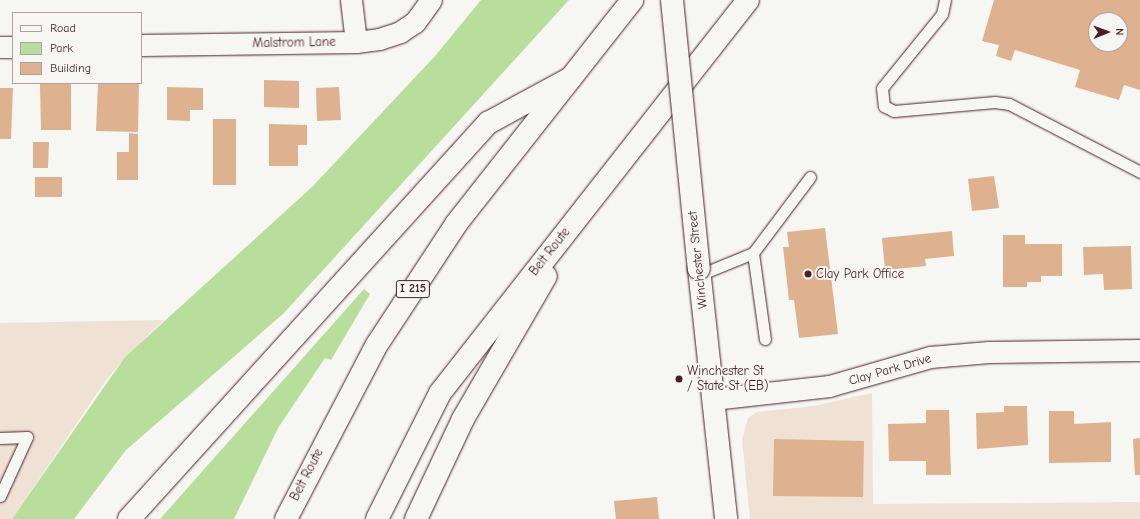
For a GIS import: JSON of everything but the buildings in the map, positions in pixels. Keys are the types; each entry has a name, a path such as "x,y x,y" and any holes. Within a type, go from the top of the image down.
{"main road":[{"name":"Belt Route","path":"286,519 376,346 456,224 632,0"},
{"name":"Winchester Street","path":"672,0 699,272 726,519"},
{"name":"Belt Route","path":"377,519 440,393 748,0"},
{"path":"128,519 488,123 571,78"},
{"path":"416,519 463,419 587,206"}],"street":[{"path":"351,0 356,42"},
{"name":"Malstrom Lane","path":"142,45 356,42 400,32 415,22 431,0"},
{"path":"0,47 12,47"},
{"name":"Clay Park Drive","path":"713,399 829,386 930,357 989,352 1140,350"}],"lane":[{"path":"945,0 942,14 882,88 884,106 894,111 995,102 1009,104 1140,172"},
{"path":"699,272 753,253 810,177"},
{"path":"753,253 765,339"},
{"path":"0,438 27,437 0,496"}],"shaded area":[{"path":"164,320 125,357 104,383 12,519 0,519 0,323"},
{"path":"872,393 873,504 1140,502 1140,519 750,519 742,440 748,418 757,412 814,406"}],"green space":[{"path":"481,0 569,0 283,314 126,450 74,519 12,519 125,357 312,187 436,55"},
{"path":"364,289 370,294 331,360 325,358 278,428 234,519 160,519"}],"place":[{"name":"Clay Park Office","path":"808,274"},
{"name":"Winchester St / State St (EB)","path":"679,379"}]}
